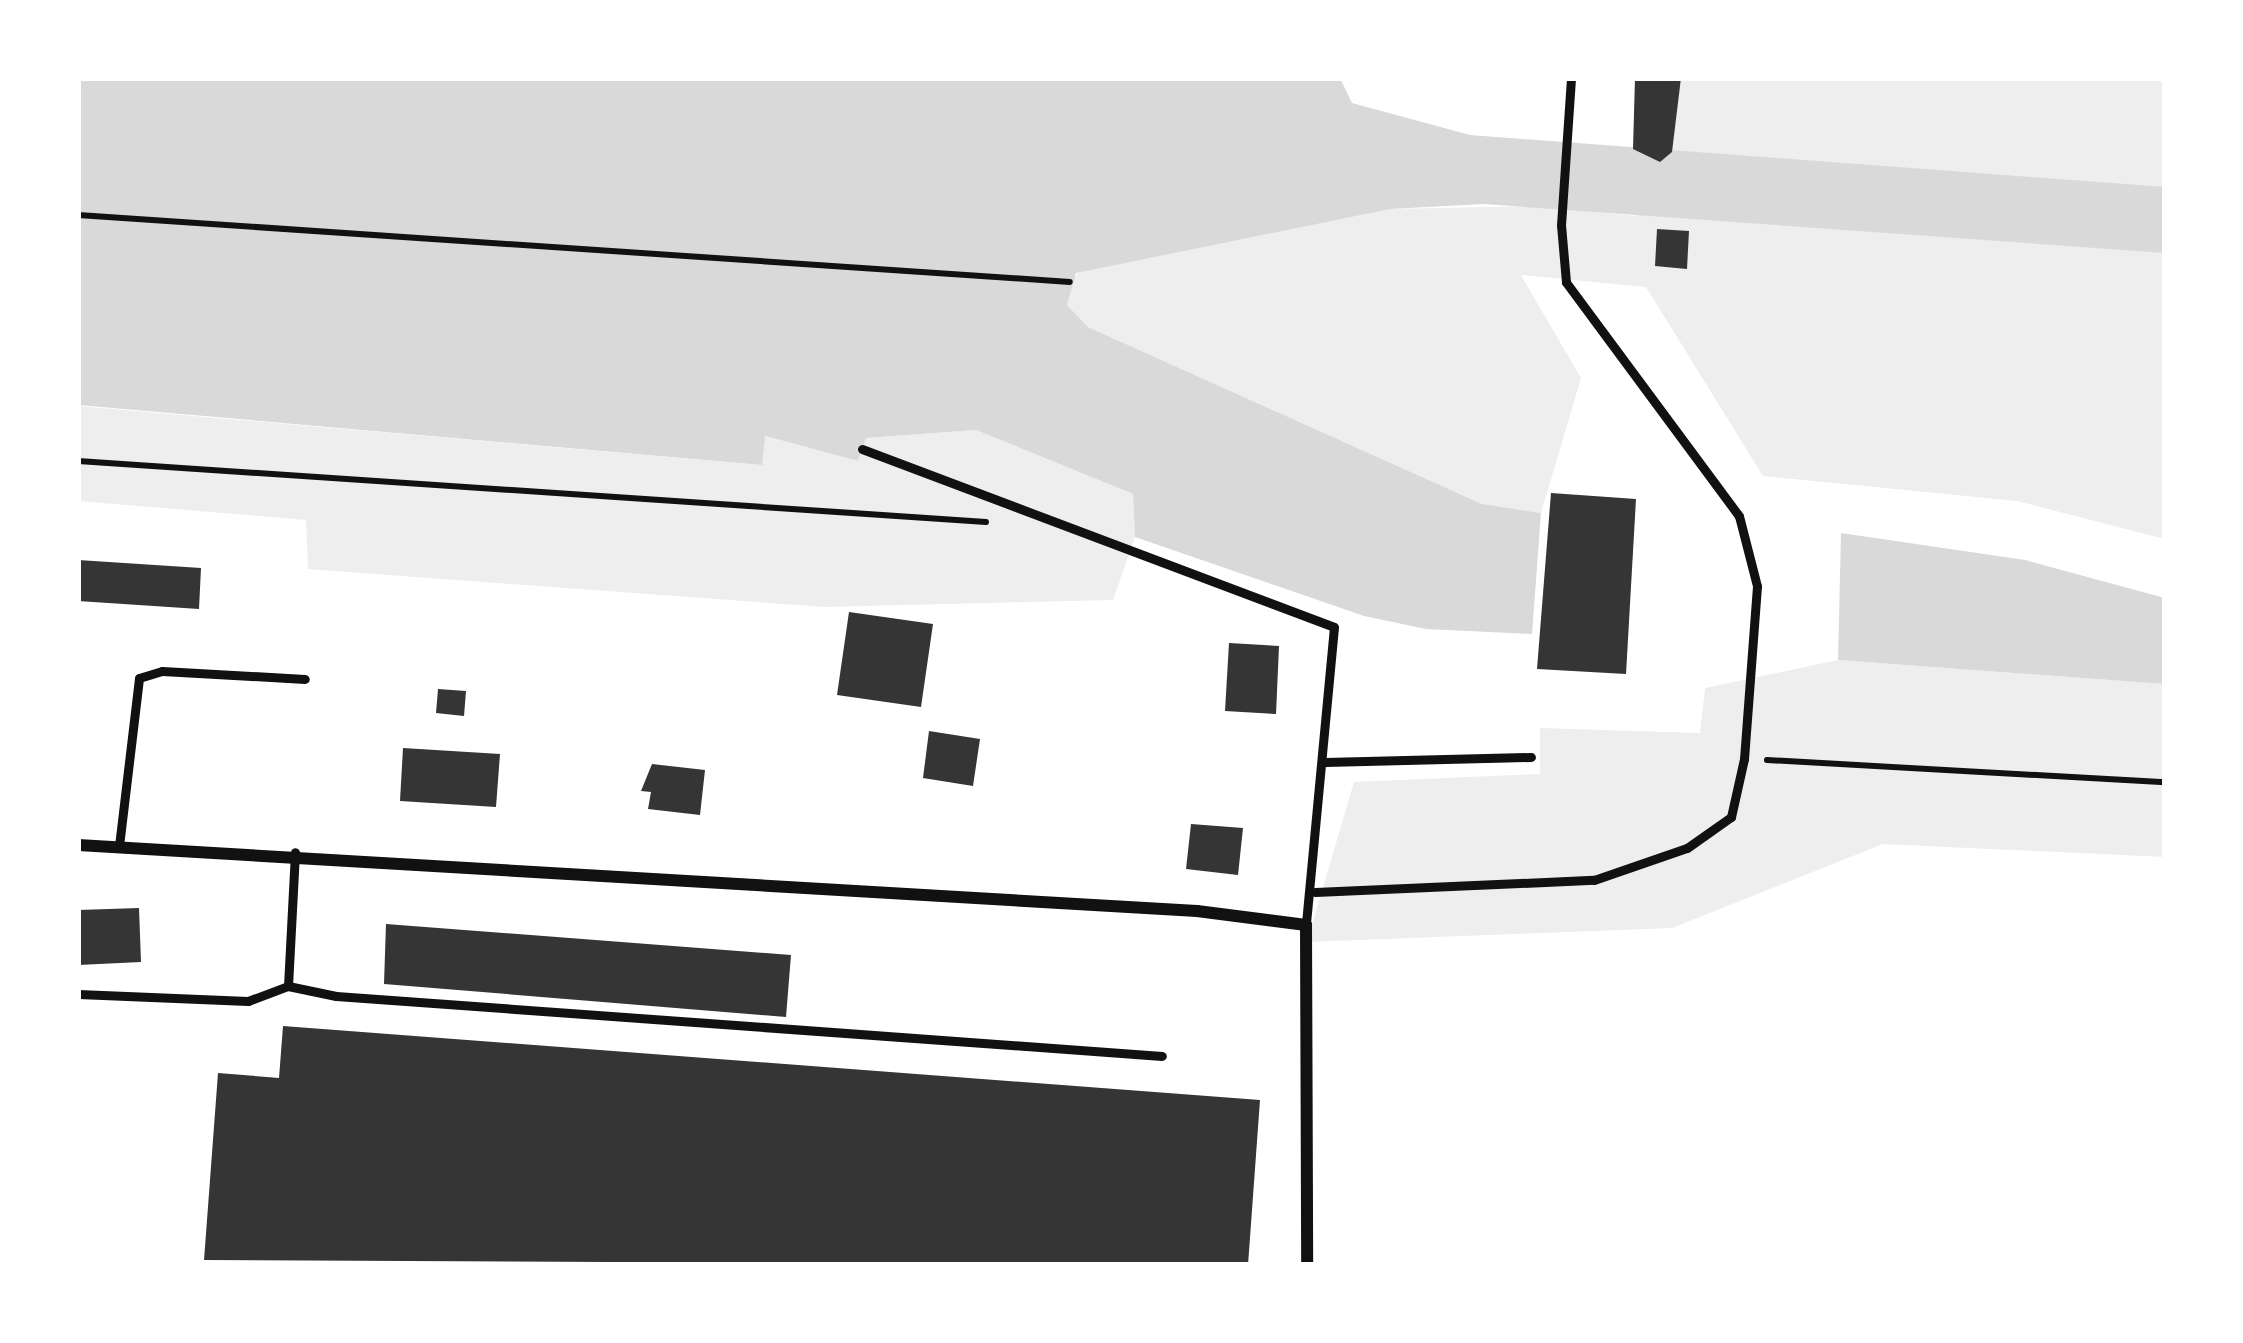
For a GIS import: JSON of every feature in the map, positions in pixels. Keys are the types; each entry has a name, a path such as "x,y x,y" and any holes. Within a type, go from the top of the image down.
{"street":[{"path":"78,845 295,852 1197,910 1306,925 1307,1265"}],"lane":[{"path":"1315,892 1594,880 1687,848 1730,817 1744,759 1757,586 1738,516 1566,282 1561,225 1571,78"},
{"path":"862,449 1334,627 1315,892 1306,925"},
{"path":"118,846 139,678 162,671 304,679"},
{"path":"1324,762 1531,757"},
{"path":"288,986 295,852"},
{"path":"78,994 248,1001 288,986 336,997 1162,1056"}],"path":[{"path":"78,215 1070,282"},
{"path":"78,461 1002,524"},
{"path":"1744,759 2165,782"}],"shaded area":[{"path":"78,78 1340,78 1352,103 1470,135 2165,187 2165,253 1484,204 1390,209 1076,273 1067,305 1088,327 1482,504 1541,513 1532,634 1426,629 1364,616 1135,537 1133,494 976,430 866,438 858,461 765,436 762,465 78,405"},
{"path":"1681,78 2165,78 2165,539 2017,501 1763,476 1646,287 1521,275 1581,378 1541,513 1482,504 1088,327 1067,305 1070,282 1084,267 1390,209 1535,206 1635,216 1645,161 1672,152"},
{"path":"78,406 761,465 764,436 858,461 866,438 976,430 1133,494 1135,537 1113,600 824,607 308,569 306,520 78,501"},
{"path":"1841,533 2025,560 2165,598 2165,684 1838,660"},
{"path":"1838,660 2165,684 2165,857 1883,844 1672,928 1307,942 1354,782 1540,774 1540,728 1700,733 1705,688"}],"building":[{"path":"1635,78 1681,78 1672,152 1660,162 1633,149"},
{"path":"1657,229 1689,231 1687,269 1655,266"},
{"path":"1551,493 1636,499 1626,674 1537,669"},
{"path":"78,560 201,568 199,609 78,601"},
{"path":"849,612 933,624 921,707 837,695"},
{"path":"1229,643 1279,646 1276,714 1225,711"},
{"path":"438,689 466,691 464,716 436,713"},
{"path":"929,731 980,739 973,786 923,778"},
{"path":"403,748 500,754 496,807 400,801"},
{"path":"652,764 705,770 700,815 648,809 651,792 641,791"},
{"path":"1191,824 1243,828 1238,875 1186,869"},
{"path":"139,908 141,962 78,965 78,910"},
{"path":"386,924 791,955 786,1017 384,984"},
{"path":"283,1026 1260,1100 1248,1265 204,1260 218,1073 279,1078"}]}
